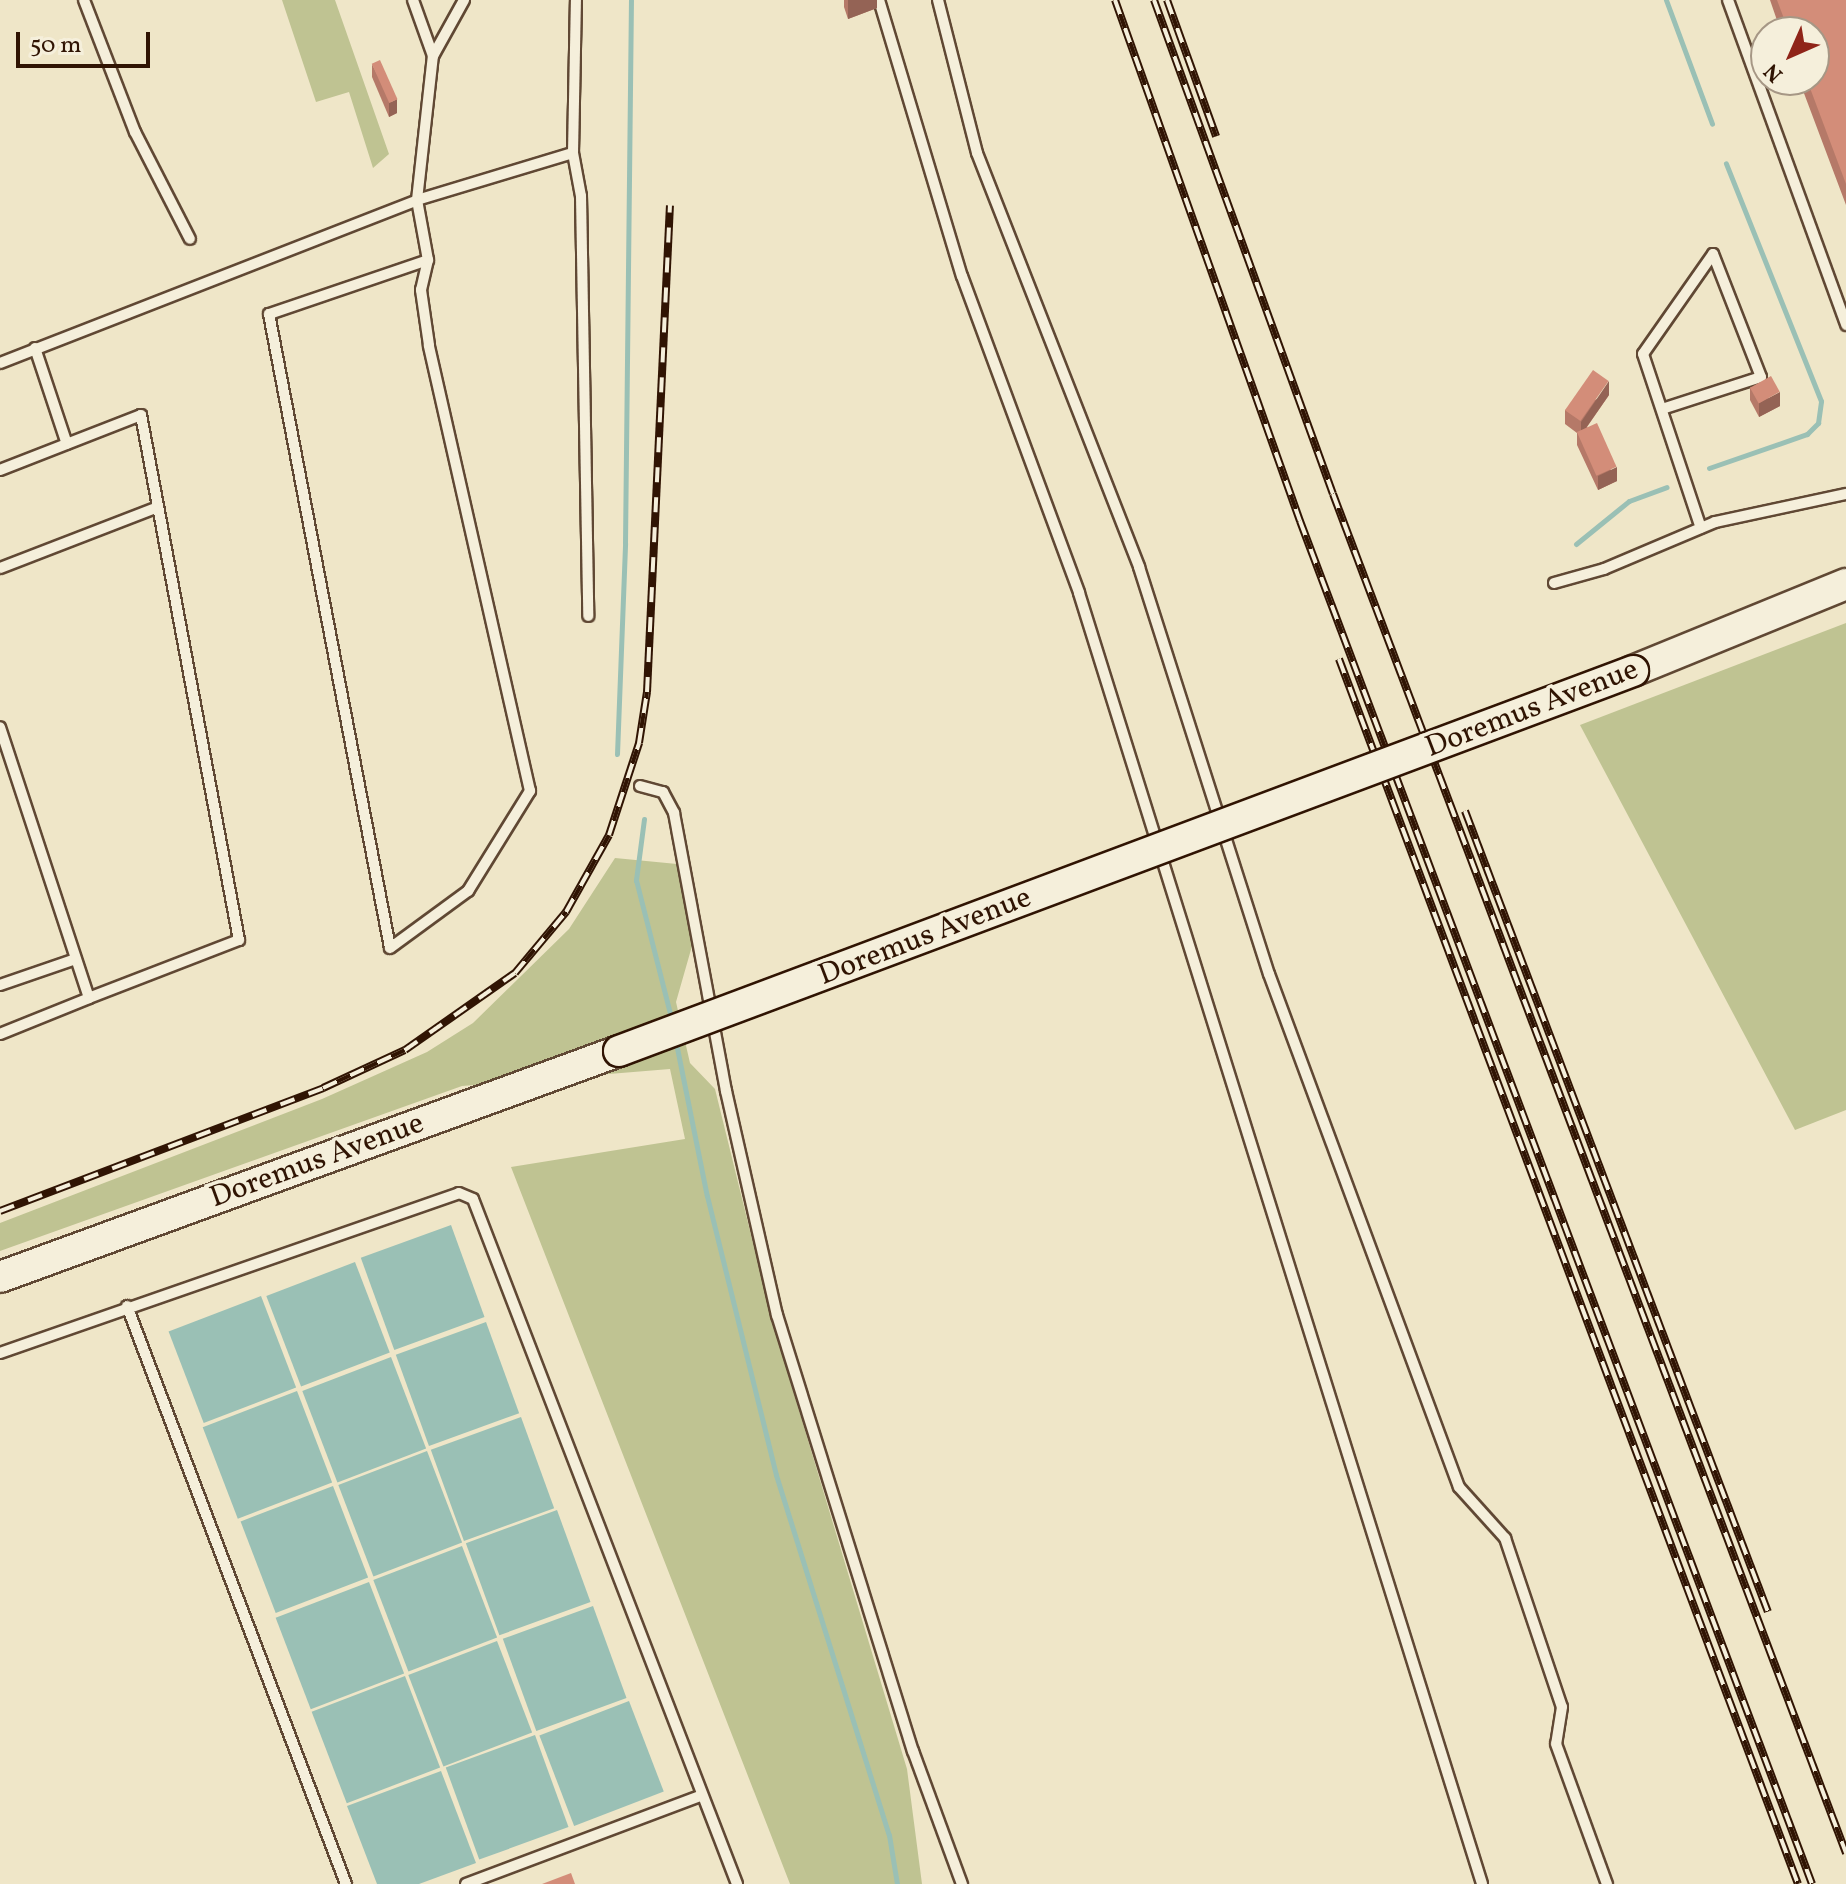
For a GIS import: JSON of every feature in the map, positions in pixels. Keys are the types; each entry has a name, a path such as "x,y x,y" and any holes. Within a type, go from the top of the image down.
{"main road":[{"name":"Doremus Avenue","path":"0,1277 619,1051 1633,671 1846,584"}],"lane":[{"path":"84,0 135,132 190,239"},
{"path":"413,0 433,56"},
{"path":"428,260 269,314 390,948 468,891 530,791 429,345 421,290 428,260 417,200 433,56 464,0"},
{"path":"576,0 573,153 581,196 588,616"},
{"path":"879,0 962,276 1079,593 1482,1884"},
{"path":"938,0 977,153 1139,567 1269,974 1459,1487 1505,1538 1562,1707 1556,1744 1607,1884"},
{"path":"1728,0 1846,325"},
{"path":"0,363 417,200 573,153"},
{"path":"1662,409 1761,377 1713,254 1643,354 1701,528"},
{"path":"35,348 67,444"},
{"path":"0,470 141,415 239,940 0,1034"},
{"path":"1554,583 1604,569 1701,528 1846,494"},
{"path":"0,568 158,507"},
{"path":"0,727 89,998"},
{"path":"640,786 663,792 674,813 726,1091 777,1315 913,1751 962,1884"},
{"path":"0,985 76,959"},
{"path":"0,1353 127,1306 459,1193 473,1199 700,1796 737,1884"},
{"path":"127,1306 346,1884"},
{"path":"466,1884 700,1796"}],"green space":[{"path":"282,0 335,0 389,154 373,168 349,92 316,102"},
{"path":"1846,623 1846,1110 1795,1130 1580,725"},
{"path":"615,858 677,864 692,946 676,1002 690,1063 715,1089 773,1324 907,1769 922,1884 790,1884 511,1167 685,1139 670,1069 462,1086 0,1251 0,1223 322,1099 427,1052 473,1023 569,929"}],"water":[{"path":"451,1225 485,1317 394,1350 361,1258"},
{"path":"355,1262 390,1353 301,1387 266,1296"},
{"path":"261,1296 296,1387 204,1423 169,1331"},
{"path":"486,1322 519,1413 429,1446 396,1355"},
{"path":"391,1357 426,1448 337,1483 302,1391"},
{"path":"297,1391 332,1482 238,1519 203,1427"},
{"path":"521,1417 554,1508 464,1541 431,1450"},
{"path":"427,1451 462,1542 373,1577 338,1485"},
{"path":"333,1486 368,1577 276,1613 241,1521"},
{"path":"557,1510 591,1602 499,1635 466,1543"},
{"path":"462,1546 497,1637 408,1672 373,1580"},
{"path":"369,1582 404,1673 311,1709 276,1618"},
{"path":"593,1606 627,1698 536,1731 503,1639"},
{"path":"497,1641 532,1732 443,1767 408,1675"},
{"path":"405,1676 440,1767 347,1803 312,1712"},
{"path":"629,1701 664,1792 574,1826 539,1735"},
{"path":"535,1735 569,1827 479,1860 446,1767"},
{"path":"441,1771 476,1863 419,1884 377,1884 347,1806"}],"building":[{"path":"1777,0 1846,0 1846,184 1813,96 1830,96 1830,16 1783,16"},
{"path":"380,60 397,99 389,103 372,64"},
{"path":"1593,370 1609,381 1580,421 1565,410"},
{"path":"1771,376 1780,392 1759,403 1750,388"},
{"path":"1597,423 1617,467 1596,476 1577,432"},
{"path":"571,1873 575,1884 542,1884"}],"waterway":[{"path":"617,754 625,543 631,0"},
{"path":"1666,0 1712,124"},
{"path":"1709,468 1807,434 1818,423 1821,401 1726,163"},
{"path":"1576,544 1629,501 1667,487"},
{"path":"644,819 636,880 672,1021"},
{"path":"675,1038 707,1196 776,1475 889,1835 897,1884"}],"railway":[{"path":"1115,0 1300,521 1812,1884"},
{"path":"1154,0 1333,494 1846,1853"},
{"path":"1167,0 1216,136"},
{"path":"0,1211 323,1088 405,1050 515,973 566,912 609,835 639,743 647,692 670,206"},
{"path":"1339,659 1798,1884"},
{"path":"1465,811 1768,1612"}]}
